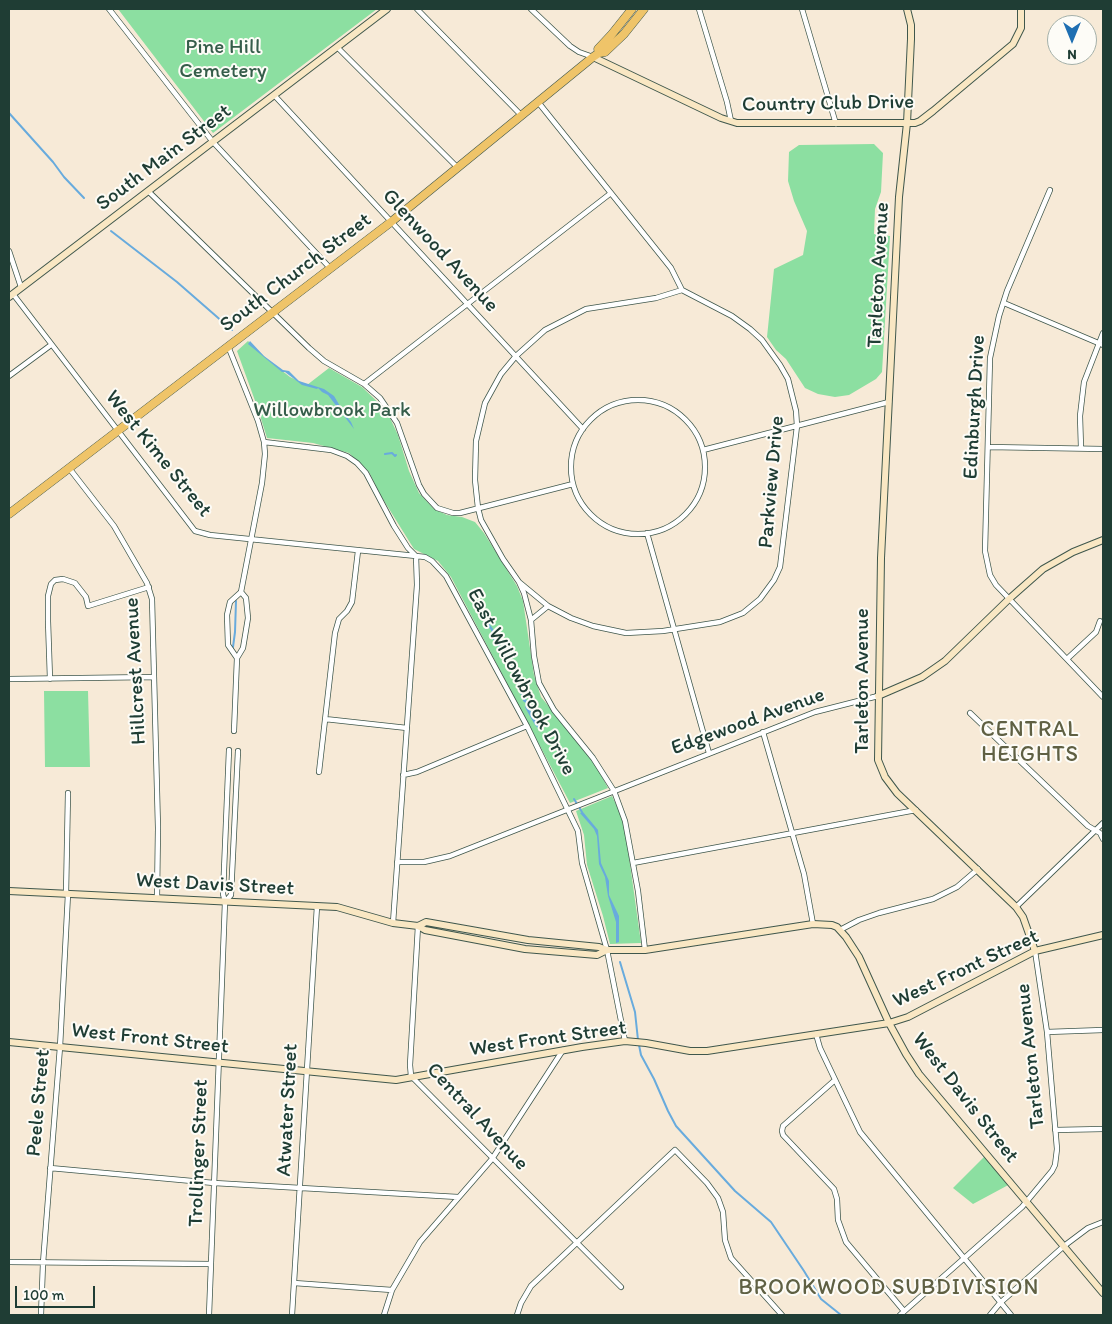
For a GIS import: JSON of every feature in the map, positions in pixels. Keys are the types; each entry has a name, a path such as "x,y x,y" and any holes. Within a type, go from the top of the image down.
{"main road":[{"name":"South Church Street","path":"596,55 598,49 632,9"},
{"name":"South Church Street","path":"9,514 391,222 596,55 605,52 644,9"}],"street":[{"path":"109,9 213,142 330,268"},
{"name":"South Main Street","path":"11,295 387,9"},
{"path":"417,9 521,115"},
{"path":"531,9 570,46 579,52 596,55"},
{"path":"699,9 727,102 731,122"},
{"path":"802,9 836,124"},
{"name":"Tarleton Avenue","path":"900,1315 1016,1213 1055,1165 1057,1149 1047,1032 1035,951 1023,917 1016,907 917,810 898,794 890,785 879,765 877,749 881,558 899,197 907,123 911,39 908,9"},
{"name":"Country Club Drive","path":"596,55 731,122 743,124 907,123 920,121 1013,44 1021,28 1021,9"},
{"path":"337,47 458,168"},
{"name":"Glenwood Avenue","path":"274,95 583,429"},
{"path":"538,102 671,268 682,290 656,298 586,309 544,330 516,356 492,390 485,403 480,420 474,459 478,508 481,520 524,593 531,620 536,670 542,690 554,710 593,758 614,790 625,821 638,891 644,950"},
{"name":"Edinburgh Drive","path":"1050,190 1007,291 999,316 990,358 985,532 986,563 996,585 1103,697"},
{"path":"148,191 319,356 364,384 380,398 397,423 413,471 424,494 437,508 460,513 573,484"},
{"path":"364,384 611,194"},
{"path":"9,251 21,287"},
{"name":"Parkview Drive","path":"519,582 548,606 571,618 610,630 643,633 720,622 743,613 760,599 774,580 782,558 797,426 796,411 788,379 762,340 750,329 732,316 682,290"},
{"name":"West Kime Street","path":"11,295 195,531 204,534 416,556"},
{"path":"1004,303 1101,344"},
{"path":"1080,448 1084,382 1101,344 1103,333"},
{"path":"9,376 50,344"},
{"path":"228,346 251,402 264,442 264,475 241,592 230,602 226,621 228,646 237,658"},
{"path":"627,400 649,400 667,406 683,417 699,437 703,450 705,461 704,478 700,494 694,504 687,513 669,526 647,533 625,532 596,519 582,503 573,484 571,470 572,455 576,441 583,429 598,413 612,405 627,400"},
{"path":"703,450 889,402"},
{"name":"East Willowbrook Drive","path":"264,442 340,452 357,463 366,473 403,540 416,556 432,561 446,576 527,726 578,831 582,864 607,950 629,1041"},
{"path":"988,447 1103,449"},
{"name":"Hillcrest Avenue","path":"69,468 114,526 149,587 153,604 158,828 156,898"},
{"path":"647,533 709,753"},
{"name":"Edgewood Avenue","path":"397,862 424,862 450,856 815,712 878,696 922,677 945,661 1009,599 1038,574 1056,561 1085,546 1103,540"},
{"path":"319,772 334,633 339,619 351,606 358,551"},
{"path":"394,923 417,586 416,556"},
{"path":"50,679 48,596 51,584 55,580 63,579 75,583 86,597 88,606 149,587"},
{"path":"234,731 237,658 243,648 248,618 246,598 241,592"},
{"path":"531,620 548,606"},
{"path":"1067,660 1096,632 1100,621"},
{"path":"9,679 154,677"},
{"path":"970,713 1088,826 1100,833 1103,839"},
{"path":"325,719 406,728"},
{"path":"403,775 417,772 527,726"},
{"path":"763,732 804,874 813,924"},
{"path":"226,902 222,894 228,750"},
{"path":"226,902 230,895 238,751"},
{"name":"Peele Street","path":"41,1315 43,1263 60,1047 67,894 68,793"},
{"path":"633,863 917,810"},
{"path":"1016,907 1103,823"},
{"path":"840,930 859,920 879,913 933,899 957,887 978,870"},
{"name":"West Davis Street","path":"9,891 316,906 349,910 394,923 418,926 426,922 528,940 599,947 607,950 644,950 813,924 832,925 840,930 859,957 889,1023 906,1054 920,1074 1103,1293"},
{"name":"Trollinger Street","path":"209,1315 226,902"},
{"name":"Atwater Street","path":"292,1315 316,906"},
{"name":"Central Avenue","path":"418,926 410,1065 411,1076 621,1287"},
{"name":"West Front Street","path":"9,1042 396,1080 563,1050 629,1041 690,1051 707,1051 889,1023 908,1017 1035,951 1103,935"},
{"path":"1047,1032 1103,1030"},
{"path":"816,1034 820,1048 860,1132 1011,1315"},
{"path":"384,1315 392,1290 420,1242 492,1159 563,1050"},
{"path":"835,1080 783,1126 783,1135 834,1189 837,1199 838,1220 846,1242 904,1311"},
{"path":"1055,1130 1103,1129"},
{"path":"517,1315 521,1303 531,1286 674,1150 707,1183 718,1198 723,1212 725,1240 731,1258 782,1315"},
{"path":"50,1168 214,1183 458,1197"},
{"path":"990,1315 1000,1303 1064,1246 1088,1228 1103,1222"},
{"path":"9,1262 211,1264"},
{"path":"294,1283 392,1290"}],"green space":[{"name":"Pine Hill Cemetery","path":"118,9 377,9 213,133"},
{"path":"874,144 883,153 881,192 875,209 874,234 890,236 882,372 876,379 849,395 835,397 818,394 805,388 786,359 776,350 767,337 774,269 803,255 807,231 788,181 789,152 799,145"},
{"name":"Willowbrook Park","path":"248,341 290,377 307,385 329,368 362,387 383,407 398,435 409,471 419,493 434,509 447,515 462,517 475,522 517,586 523,601 534,675 541,697 592,758 608,788 570,803 451,577 438,561 414,549 381,496 369,472 349,453 313,443 267,438 237,351"},
{"path":"44,691 88,691 90,767 45,767"},
{"path":"612,796 624,821 641,943 610,944 587,865 584,835 576,811"},
{"path":"987,1154 1012,1183 973,1204 953,1188"}],"water":[{"path":"250,341 264,356 283,370 289,371 299,381 324,389 334,396 354,429 328,395 318,388 302,385 285,372 282,372 248,344"},
{"path":"479,609 493,629 497,642 518,675 525,698 529,704 527,708 529,708 540,727 538,728 535,725 527,711 525,707 527,704 523,701 519,690 521,687 518,685 517,679 502,650 494,642 491,630 480,616"},
{"path":"583,812 598,830 601,863 609,881 609,895 619,916 619,942 616,943 616,922 608,896 605,877 599,864 597,836 594,829 580,813"}],"waterway":[{"path":"9,113 84,198"},
{"path":"111,231 177,282 232,330"},
{"path":"385,454 392,453 396,455"},
{"path":"233,647 236,601"},
{"path":"574,799 582,812"},
{"path":"620,962 635,1012 638,1040"},
{"path":"639,1045 641,1055 676,1126 735,1191 771,1222 821,1299 841,1315"}],"district":[{"name":"CENTRAL HEIGHTS","path":"1030,742"},
{"name":"BROOKWOOD SUBDIVISION","path":"889,1288"}]}
